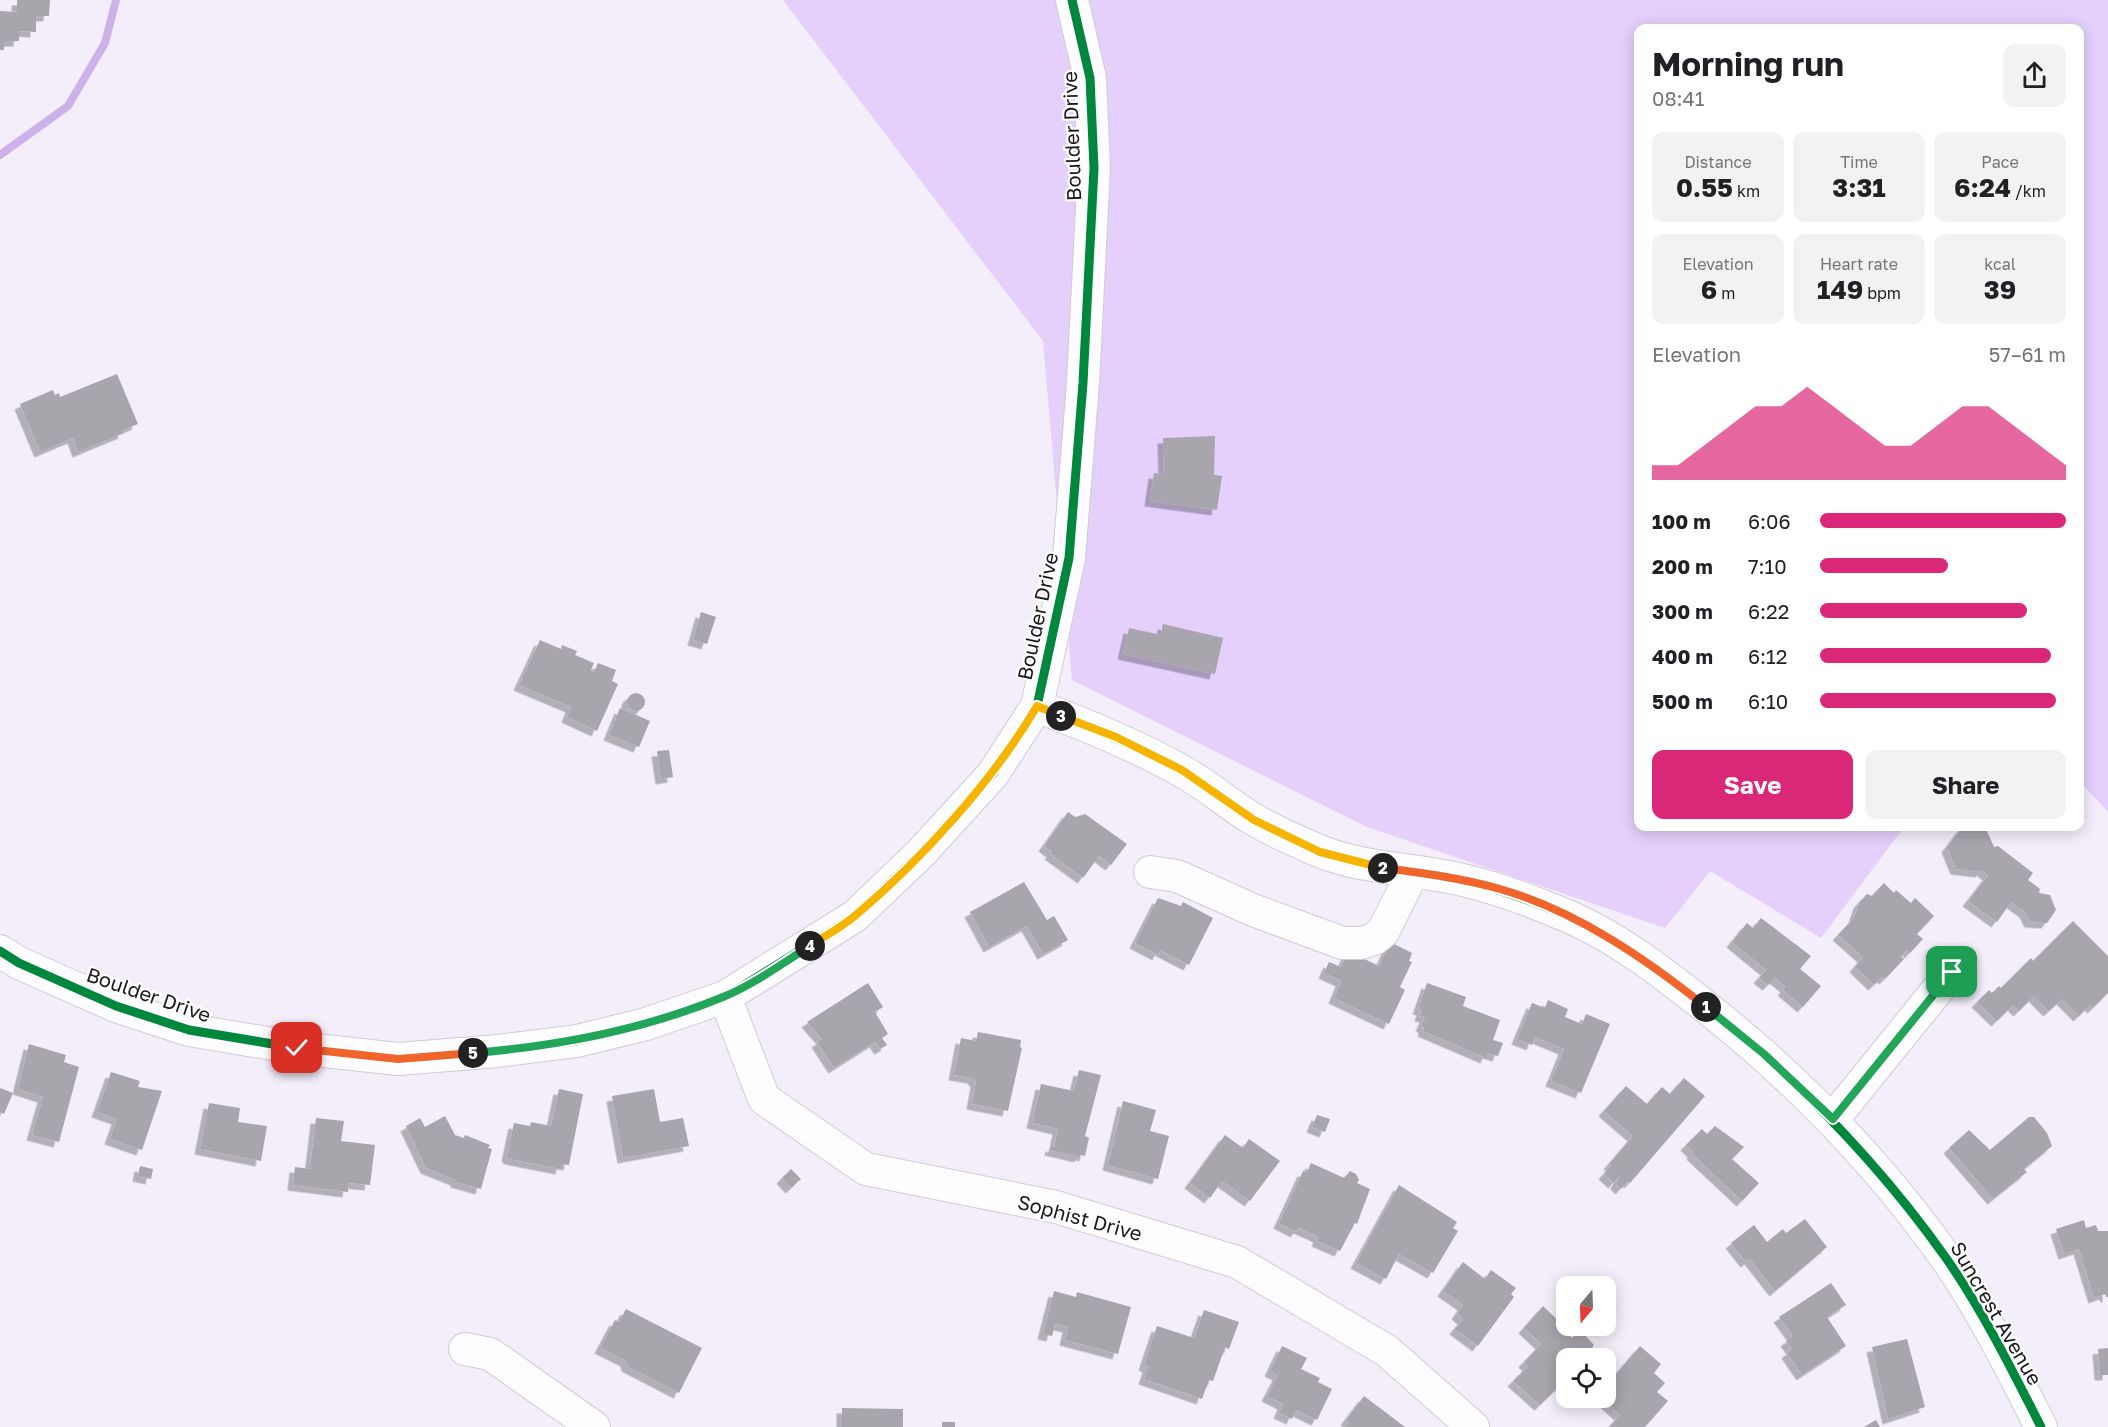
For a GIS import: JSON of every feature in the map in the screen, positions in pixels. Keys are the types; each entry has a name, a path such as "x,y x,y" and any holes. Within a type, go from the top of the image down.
{"street":[{"name":"Boulder Drive","path":"0,951 19,963 116,1006 189,1030 297,1048 398,1059 498,1051 577,1041 646,1024 725,996 855,916 921,853 993,774 1037,706 1069,558 1087,311 1094,168 1090,78 1072,0"},
{"name":"Suncrest Avenue","path":"1037,706 1116,737 1182,770 1254,820 1320,852 1382,868 1502,889 1565,915 1617,943 1682,988 1764,1054 1833,1119 1896,1192 1948,1261 2002,1349 2041,1427"},
{"path":"1150,872 1177,876 1253,910 1342,942 1361,943 1374,939 1383,932 1413,872"},
{"path":"1833,1119 1952,972"},
{"name":"Sophist Drive","path":"725,996 764,1099 866,1169 1056,1207 1238,1262 1387,1351 1473,1427"},
{"path":"465,1349 490,1354 594,1427"}],"shaded area":[{"path":"783,0 2108,0 2108,812 2084,786 2084,24 1634,24 1634,831 1901,831 1821,938 1710,871 1665,928 1367,827 1072,680 1043,341"}],"building":[{"path":"17,0 50,0 49,16 36,16 36,32 20,31 19,41 4,41 4,50 0,50 0,11 17,12"},
{"path":"117,374 138,424 123,430 124,433 78,452 73,438 40,452 20,404 53,390 55,395 59,393 60,397"},
{"path":"1215,436 1214,475 1222,476 1217,510 1150,501 1154,473 1164,474 1163,438"},
{"path":"701,612 716,617 707,644 693,640"},
{"path":"1163,624 1223,638 1215,674 1123,654 1129,628 1161,635"},
{"path":"540,640 561,649 562,645 577,651 575,655 594,663 591,670 594,672 598,663 616,670 612,681 618,684 597,731 567,717 571,707 519,685"},
{"path":"636,693 642,696 645,702 642,708 636,711 630,708 627,702 630,696"},
{"path":"620,708 650,721 639,747 609,735"},
{"path":"669,750 673,777 661,779 657,751"},
{"path":"1068,812 1075,817 1085,814 1127,844 1111,865 1099,856 1083,878 1050,854 1052,852 1044,846"},
{"path":"1959,831 1987,831 1994,847 1998,846 2033,873 2028,880 2040,889 2039,893 2050,895 2056,910 2047,923 2030,922 2025,912 2011,902 1997,922 1968,901 1988,875 1982,870 1981,872 1956,869 1947,847"},
{"path":"1024,882 1047,920 1054,916 1068,940 1043,954 1027,926 989,947 970,912"},
{"path":"1884,883 1894,893 1896,890 1911,903 1915,898 1934,916 1917,934 1923,939 1910,953 1907,950 1901,957 1904,959 1885,979 1882,977 1874,985 1855,967 1863,957 1838,935 1854,918 1859,903 1867,894 1872,896"},
{"path":"1158,898 1181,906 1183,902 1213,918 1189,965 1160,950 1158,955 1135,943"},
{"path":"1761,918 1811,956 1800,969 1821,986 1803,1007 1783,990 1786,987 1775,978 1768,985 1759,978 1766,970 1732,942 1747,923 1753,928"},
{"path":"2073,921 2108,956 2108,993 2093,1008 2090,1005 2079,1016 2062,999 2049,1011 2034,996 2019,1011 2013,1005 1997,1021 1977,1002 1989,990 1992,993 1999,986 2001,988 2031,958 2033,961"},
{"path":"1390,942 1412,953 1409,961 1412,962 1400,987 1405,990 1389,1024 1334,998 1341,981 1324,973 1329,962 1341,967 1348,951 1379,966"},
{"path":"868,983 883,1007 875,1012 888,1034 882,1038 887,1045 880,1049 875,1042 834,1068 817,1042 822,1039 807,1022"},
{"path":"1427,983 1466,997 1463,1006 1500,1020 1493,1040 1503,1043 1498,1056 1488,1053 1486,1058 1423,1031 1424,1027 1421,1026 1425,1017 1420,1016 1422,1010 1418,1009"},
{"path":"1548,1000 1568,1009 1565,1017 1582,1024 1586,1014 1610,1024 1581,1093 1551,1081 1564,1049 1535,1037 1532,1045 1517,1039 1532,1003 1545,1008"},
{"path":"978,1032 1021,1040 1020,1047 1022,1048 1008,1111 972,1104 976,1082 973,1078 954,1075 961,1038 976,1041"},
{"path":"29,1044 66,1055 64,1062 79,1067 59,1142 32,1135 43,1097 18,1089"},
{"path":"1079,1070 1101,1075 1085,1136 1089,1138 1085,1156 1080,1155 1080,1157 1050,1150 1051,1146 1054,1147 1058,1129 1032,1123 1041,1084 1074,1091"},
{"path":"111,1072 140,1081 138,1087 162,1091 142,1150 110,1139 117,1119 97,1112"},
{"path":"1684,1078 1705,1096 1630,1183 1628,1181 1621,1189 1616,1184 1620,1175 1614,1183 1604,1174 1611,1166 1609,1164 1633,1136 1604,1111 1626,1086 1647,1104 1662,1087 1670,1094"},
{"path":"0,1088 13,1093 4,1114 0,1112"},
{"path":"559,1089 583,1094 569,1165 562,1164 561,1169 510,1159 507,1156 514,1123 530,1126 531,1122 551,1126"},
{"path":"654,1089 660,1122 683,1118 689,1146 623,1158 612,1096"},
{"path":"1123,1101 1156,1110 1150,1131 1169,1136 1158,1179 1108,1165"},
{"path":"209,1103 240,1108 238,1122 267,1126 261,1161 200,1149"},
{"path":"1317,1115 1330,1119 1325,1132 1312,1127"},
{"path":"445,1116 455,1135 464,1138 465,1135 490,1145 488,1148 492,1149 481,1189 456,1182 456,1180 426,1168 406,1126 420,1118 425,1127"},
{"path":"2029,1117 2034,1117 2047,1133 2052,1146 2024,1169 2027,1172 1993,1199 1949,1148 1969,1130 1990,1150"},
{"path":"316,1118 344,1121 341,1141 375,1145 370,1185 349,1183 348,1192 293,1185 295,1167 310,1169"},
{"path":"1715,1126 1744,1147 1732,1159 1759,1183 1742,1201 1692,1154 1693,1152 1686,1145 1702,1129 1707,1134"},
{"path":"1225,1135 1243,1148 1249,1139 1280,1161 1250,1201 1222,1181 1210,1198 1190,1183"},
{"path":"1311,1163 1344,1178 1350,1171 1356,1174 1359,1180 1357,1183 1370,1189 1357,1224 1355,1223 1340,1251 1317,1241 1319,1237 1299,1228 1296,1232 1279,1223 1303,1171 1307,1172"},
{"path":"140,1166 153,1169 151,1179 138,1176"},
{"path":"791,1169 801,1179 791,1188 782,1178"},
{"path":"1399,1185 1457,1222 1453,1228 1458,1231 1433,1273 1399,1254 1386,1279 1356,1263"},
{"path":"1805,1219 1827,1247 1775,1291 1750,1259 1746,1262 1731,1243 1754,1225 1767,1242 1783,1229 1786,1233"},
{"path":"2084,1220 2086,1228 2096,1225 2098,1231 2108,1231 2108,1297 2105,1294 2094,1298 2079,1249 2064,1254 2056,1229"},
{"path":"1463,1262 1485,1279 1491,1270 1516,1288 1511,1294 1514,1297 1478,1346 1455,1329 1463,1319 1457,1314 1463,1305 1443,1291"},
{"path":"1831,1283 1846,1305 1827,1317 1846,1346 1802,1375 1787,1353 1792,1349 1786,1341 1793,1336 1779,1317"},
{"path":"1054,1291 1076,1297 1077,1292 1131,1307 1118,1354 1065,1340 1068,1327 1055,1324 1052,1336 1043,1334"},
{"path":"1543,1306 1556,1318 1556,1336 1572,1338 1586,1336 1594,1345 1592,1348 1556,1348 1556,1390 1540,1405 1513,1381 1528,1366 1524,1362 1541,1344 1524,1328"},
{"path":"626,1309 702,1348 679,1393 627,1366 626,1361 600,1348 615,1320 619,1322"},
{"path":"1204,1310 1239,1322 1229,1349 1225,1347 1213,1381 1209,1380 1202,1399 1144,1379 1148,1367 1144,1365 1157,1326 1194,1338"},
{"path":"1907,1339 1925,1407 1888,1419 1872,1347"},
{"path":"1282,1346 1307,1358 1301,1369 1320,1378 1318,1382 1332,1389 1317,1420 1296,1410 1292,1419 1279,1413 1283,1404 1267,1396 1278,1375 1270,1371"},
{"path":"1640,1346 1661,1364 1654,1373 1665,1383 1657,1392 1668,1401 1645,1427 1609,1427 1620,1415 1612,1408 1616,1408 1616,1374"},
{"path":"2108,1348 2108,1375 2100,1375 2098,1349"},
{"path":"1364,1396 1405,1427 1345,1427 1349,1422 1346,1420"},
{"path":"842,1408 903,1409 903,1427 842,1427"},
{"path":"1876,1420 1880,1427 1864,1427"},
{"path":"942,1422 955,1422 955,1427 942,1427"}],"waterway":[{"path":"0,155 68,106 105,43 116,0"}],"cycle path":[{"path":"0,951 19,963 116,1006 189,1030 297,1048 398,1059 498,1051 577,1041 646,1024 725,997 855,916 921,853 993,774 1037,706 1069,558 1083,383 1094,168 1090,78 1072,0"},
{"path":"1037,706 1109,735 1161,760 1198,781 1261,823 1317,850 1364,864 1458,879 1517,896 1580,922 1618,943 1654,967 1706,1007 1773,1064 1835,1124 1893,1189 1946,1258 1972,1299 2041,1427"}],"route":[{"path":"297,1048 398,1059 498,1051 577,1041 646,1024 725,996 855,916 921,853 993,774 1037,706 1116,737 1182,770 1254,820 1320,852 1382,868 1443,875 1502,889 1565,915 1617,943 1682,988 1764,1054 1833,1119 1952,972"}]}
